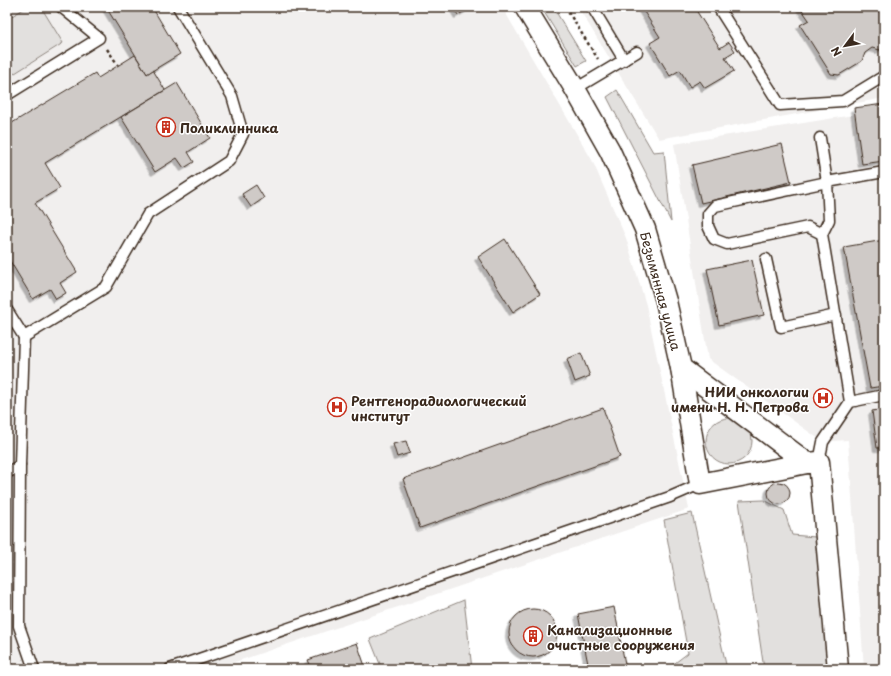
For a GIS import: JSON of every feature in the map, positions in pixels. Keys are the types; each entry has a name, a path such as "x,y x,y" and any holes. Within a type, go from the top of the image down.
{"street":[{"name":"Безымянная улица","path":"525,7 575,89 610,151 646,229 666,301 680,368 700,484"},
{"path":"680,368 813,463 838,669"},
{"path":"700,484 813,463"}],"lane":[{"path":"7,95 100,38 61,7"},
{"path":"24,337 106,286 148,214 229,161 243,134 232,96 178,7"},
{"path":"592,7 624,60"},
{"path":"718,7 780,105 843,100 884,76"},
{"path":"575,89 637,52"},
{"path":"813,463 823,442 850,402 822,234 828,220 827,182 820,138"},
{"path":"822,234 808,227 728,244 714,239 708,226 708,214 715,206 827,182 884,172"},
{"path":"766,259 781,327 836,315"},
{"path":"7,310 24,337 20,465 19,626 34,669"},
{"path":"850,402 884,396"},
{"path":"7,473 20,465"},
{"path":"170,669 663,499 700,484"}],"path":[{"path":"565,7 605,72"},
{"path":"100,38 118,65"}],"shaded area":[{"name":"Рентгенорадиологический институт","path":"7,7 502,7 592,160 626,238 646,305 689,509 214,669 7,669"},
{"path":"27,7 41,7 63,43 7,78 7,19"},
{"path":"541,7 553,7 586,61 577,66"},
{"path":"578,7 884,7 884,98 659,139"},
{"path":"617,90 653,152 664,151 671,222 607,97"},
{"name":"НИИ онкологии имени Н. Н. Петрова","path":"884,110 884,669 864,669 848,440 833,441 816,437 708,359 674,144"},
{"path":"729,418 742,422 748,428 752,441 748,454 742,460 729,464 716,460 710,454 706,441 710,428 716,422"},
{"path":"764,500 784,510 792,535 827,538 833,669 764,669 739,501"},
{"path":"692,513 727,669 667,669 688,653 664,520"},
{"path":"464,600 472,669 382,669 370,639"}],"building":[{"path":"106,7 152,7 180,54 147,74"},
{"path":"453,7 472,7 458,15"},
{"path":"641,7 694,7 720,48 729,42 735,51 725,57 734,71 705,88 700,81 690,87 680,70 670,76 650,43 660,37"},
{"path":"800,7 884,7 884,47 880,50 872,48 865,53 862,61 839,75 831,74 800,25 809,20"},
{"path":"135,55 147,74 153,70 165,90 45,163 60,188 35,203 77,272 60,283 66,293 56,299 50,289 33,299 7,256 7,126 95,73 98,78"},
{"name":"Поликлинника","path":"177,83 210,138 188,152 194,162 184,168 177,158 155,172 121,117"},
{"path":"884,104 884,161 862,164 854,108"},
{"path":"782,144 791,182 701,203 692,165"},
{"path":"256,185 264,198 251,207 242,194"},
{"path":"505,239 540,294 513,312 478,257"},
{"path":"884,240 884,386 870,388 844,247"},
{"path":"752,260 764,315 719,325 707,269"},
{"path":"581,353 590,376 575,382 567,359"},
{"path":"603,408 620,457 420,528 403,479"},
{"path":"884,409 884,448 877,448 872,411"},
{"path":"406,441 410,453 397,457 393,444"},
{"path":"779,482 787,485 790,493 787,501 779,504 771,501 768,493 771,485"},
{"path":"614,607 626,669 589,669 578,614"},
{"name":"Канализационные очистные сооружения","path":"528,609 538,609 547,613 553,619 556,624 556,642 547,653 538,657 528,657 519,653 513,647 509,638 509,628 513,619 519,613"},
{"path":"357,643 366,669 312,669 308,660"}],"place":[{"name":"Поликлинника","path":"166,127"},
{"name":"НИИ онкологии имени Н. Н. Петрова","path":"823,398"},
{"name":"Рентгенорадиологический институт","path":"337,407"},
{"name":"Канализационные очистные сооружения","path":"533,636"}]}
